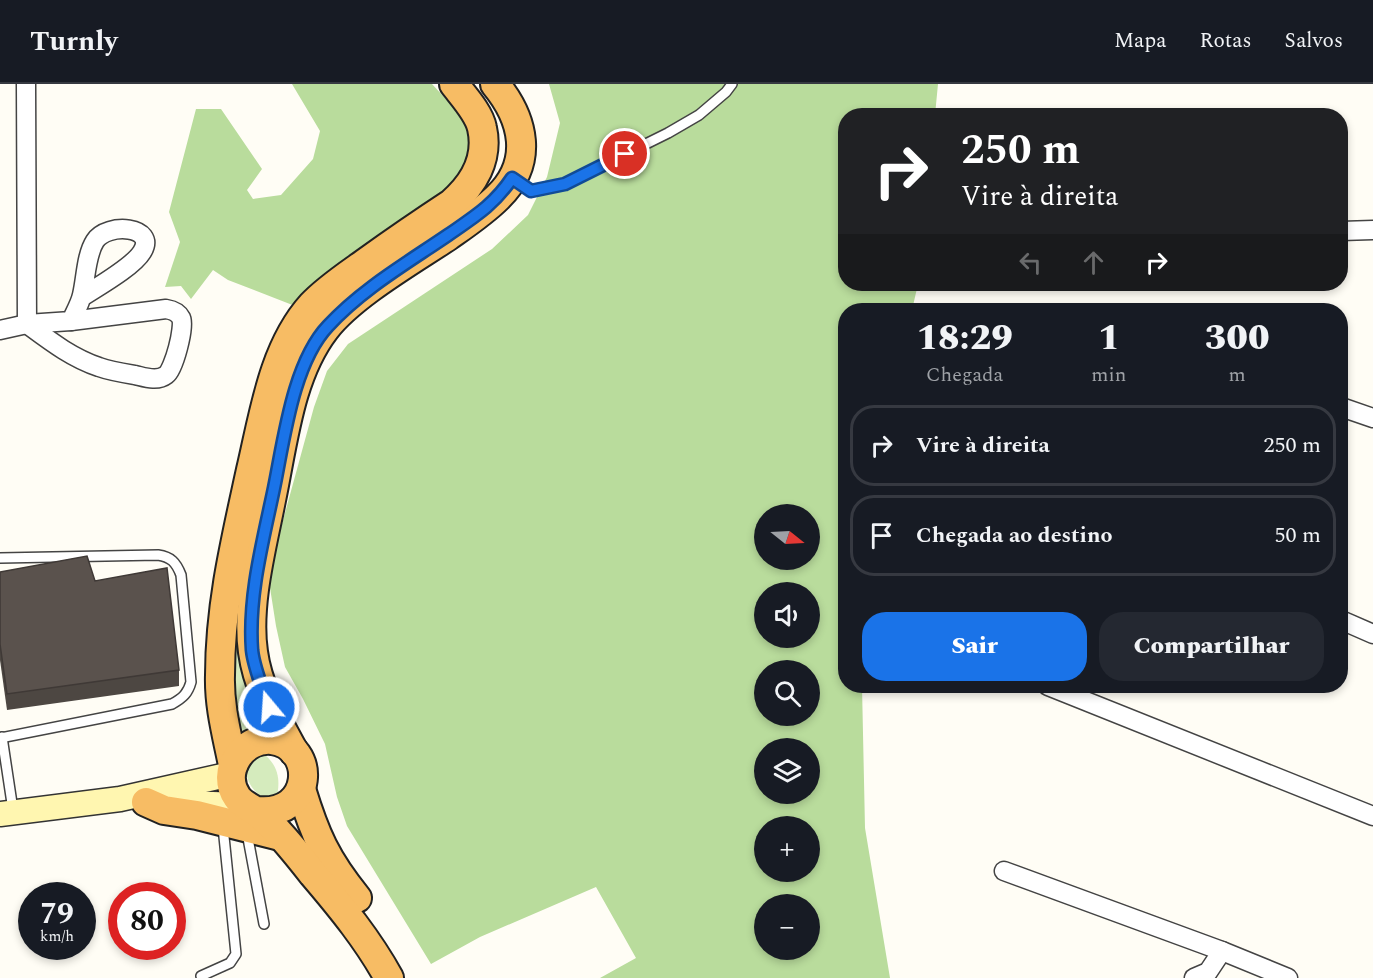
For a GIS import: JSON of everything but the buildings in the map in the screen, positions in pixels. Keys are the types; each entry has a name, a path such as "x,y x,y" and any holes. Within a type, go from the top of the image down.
{"highway":[{"path":"388,978 374,951 358,928 283,837 242,816 232,786 232,769 221,702 220,676 226,585 274,377 285,347 296,327 312,306 334,286 451,204 466,190 478,171 483,151 482,127 471,106 454,84"},
{"path":"133,801 164,810 197,815 242,816 283,809 294,801 301,789 303,771 269,707 252,652 256,574 287,423 300,376 311,350 327,327 356,299 479,214 500,196 512,178 519,162 522,146 519,123 509,100 495,84"},
{"path":"232,769 239,754 248,746 260,741 272,740 284,744 294,752"},
{"path":"301,789 321,847 337,873 374,920 407,978"}],"main road":[{"path":"7,813 133,801 232,769"}],"street":[{"path":"26,84 27,324"},
{"path":"1348,231 1373,230"},
{"path":"71,321 82,297"},
{"path":"0,330 27,324 166,309 173,310 180,315 182,323 171,368 166,375 159,378 148,378 99,367 61,349 27,324"},
{"path":"1348,409 1373,418"},
{"path":"1348,623 1373,634"},
{"path":"1066,693 1373,816"},
{"path":"1004,872 1222,951 1288,978"},
{"path":"1194,978 1208,972 1222,951"}],"lane":[{"path":"512,178 531,191 565,184 675,129 699,114 726,92 732,84"},
{"path":"0,558 158,555 170,557 177,564 181,575 191,682 183,698 172,704 1,738 7,813"},
{"path":"242,816 264,924"},
{"path":"201,976 230,963 236,954 242,816"}],"green space":[{"path":"292,84 432,84 457,111 468,130 469,157 464,175 448,193 295,306 228,280 213,270 191,299 181,286 165,287 180,242 169,212 196,109 221,109 262,169 247,190 253,199 281,195 313,159 320,131"},
{"path":"549,84 938,84 936,108 838,108 838,291 916,291 914,303 838,303 838,693 862,693 865,828 890,978 600,978 636,958 596,887 480,937 431,964 347,826 337,797 325,744 285,667 268,575 314,407 327,371 348,344 492,249 528,215 547,177 560,123"},
{"path":"237,601 270,733 239,738 230,677"},
{"path":"263,753 272,763 278,780 276,800 271,803 254,790 247,774 247,759"}],"route":[{"path":"269,707 252,652 256,574 287,423 297,385 311,350 327,327 356,299 479,214 500,196 512,178 531,191 565,184 625,154"}]}
